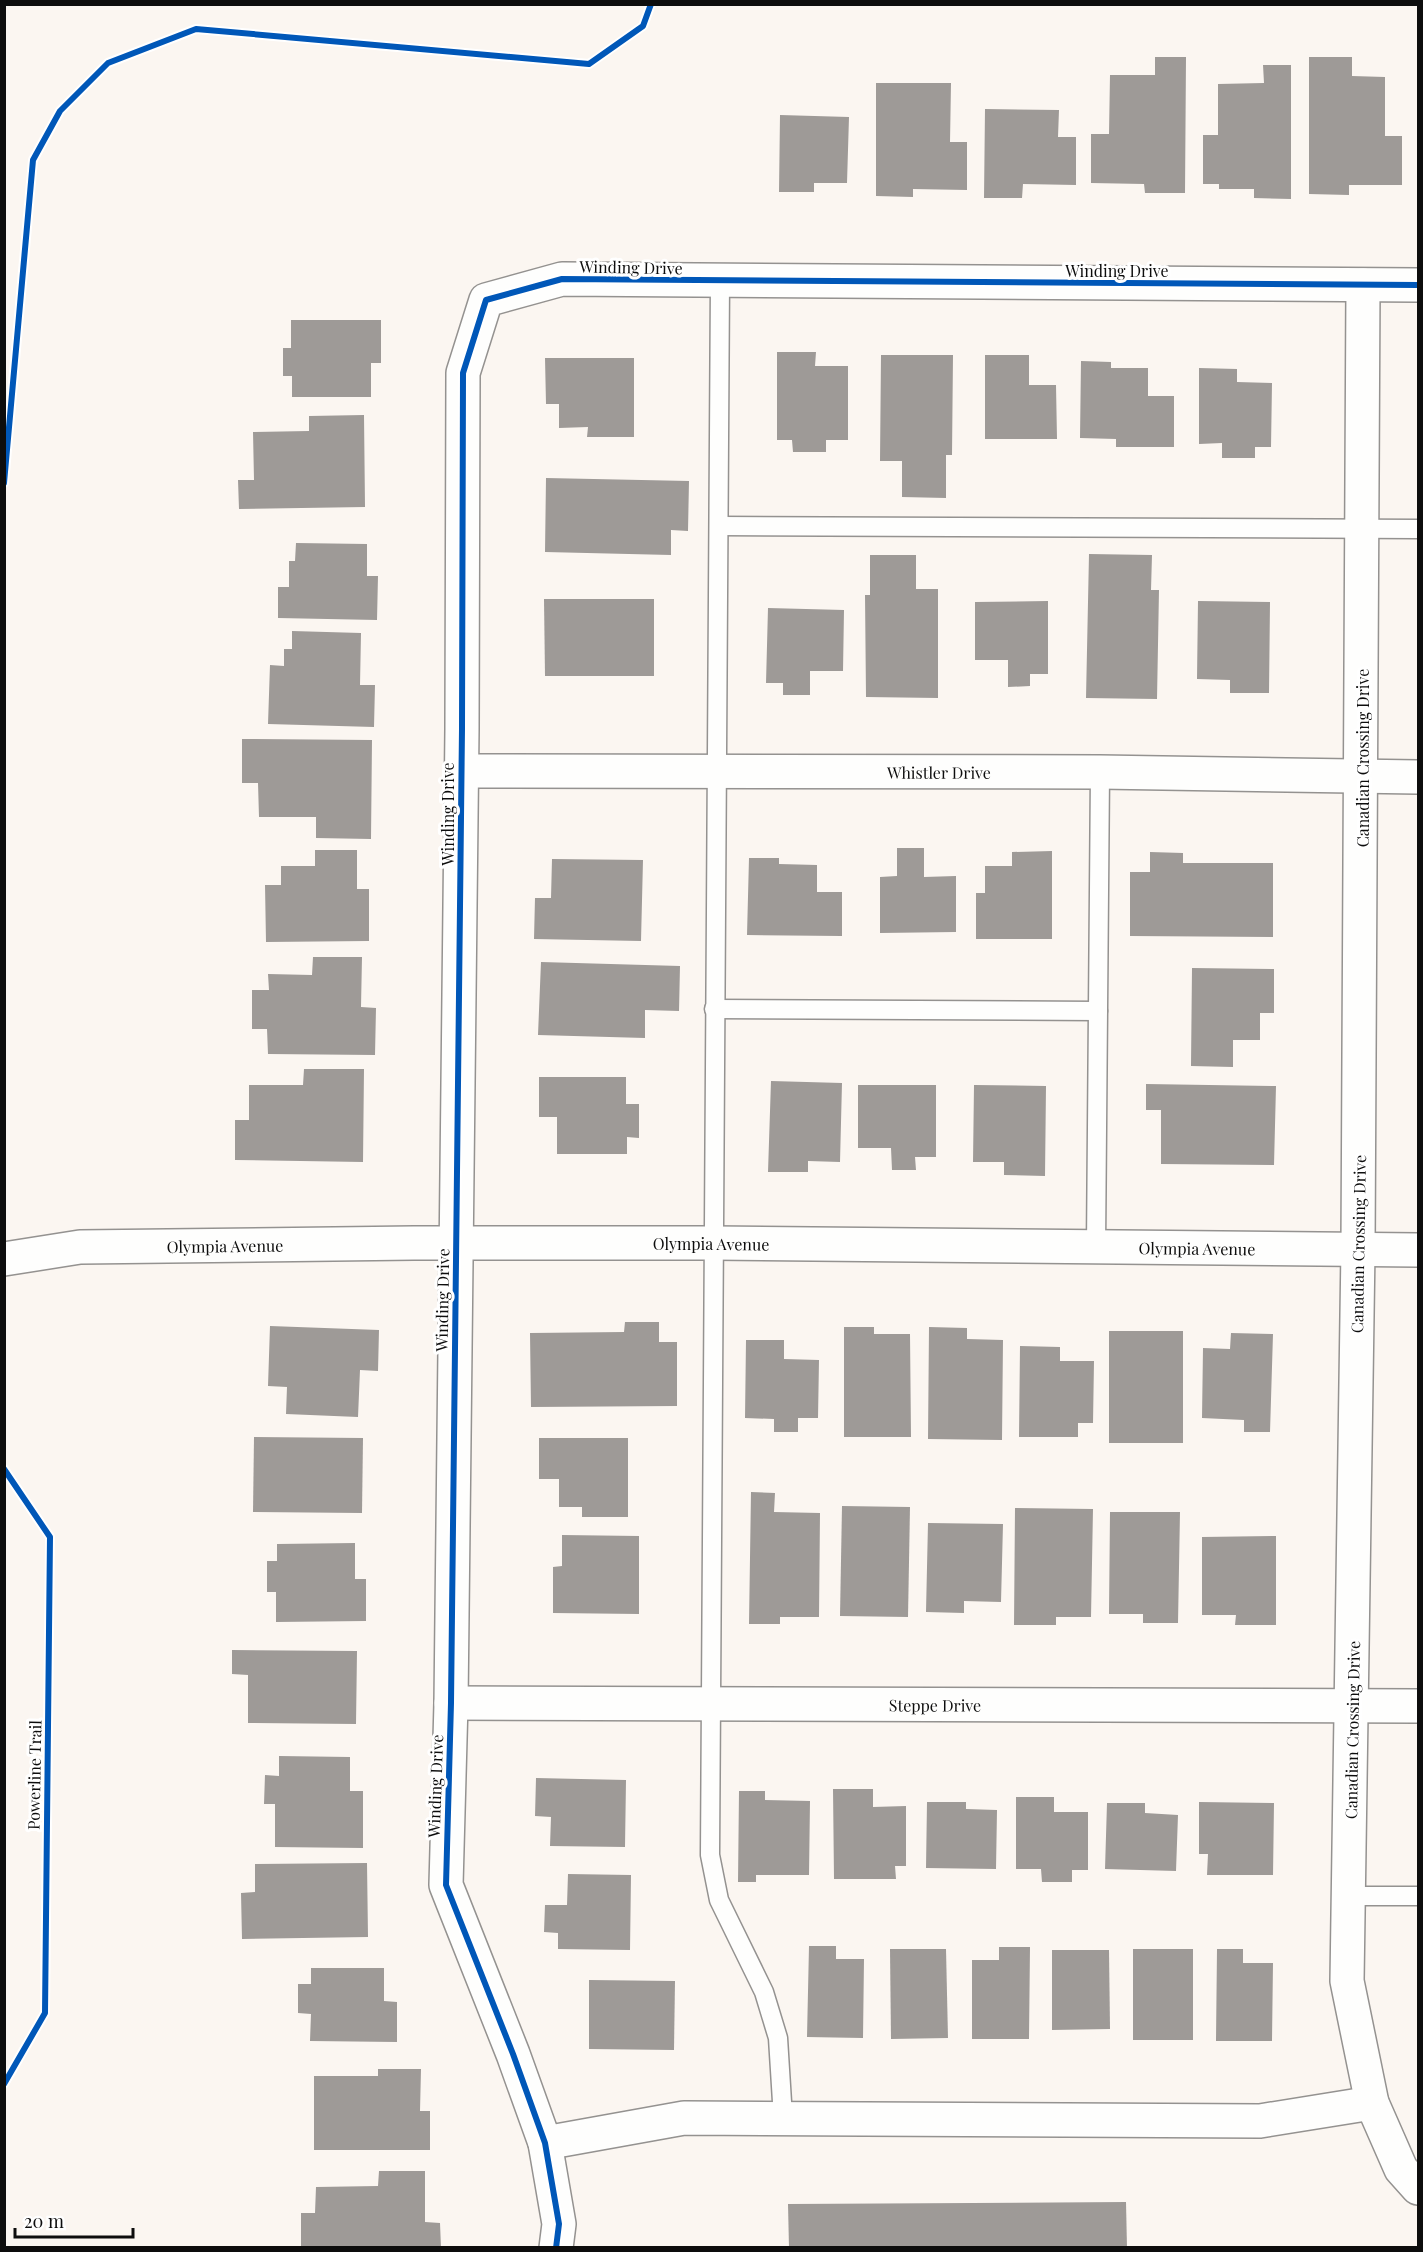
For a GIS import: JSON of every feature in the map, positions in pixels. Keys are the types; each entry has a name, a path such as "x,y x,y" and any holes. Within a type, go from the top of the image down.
{"street":[{"name":"Winding Drive","path":"556,2247 559,2224 545,2143 513,2054 446,1885 451,1703 463,373 486,300 562,279 1419,285"},
{"name":"Canadian Crossing Drive","path":"1363,285 1358,1249 1347,1981 1372,2103 1401,2169 1419,2187"},
{"name":"Whistler Drive","path":"461,771 1100,772 1419,777"},
{"name":"Olympia Avenue","path":"4,1259 80,1247 456,1243 713,1243 1419,1250"},
{"name":"Steppe Drive","path":"451,1703 1419,1706"},
{"path":"545,2143 684,2118 1260,2121 1372,2103"}],"lane":[{"path":"720,281 710,1855 719,1900 764,1992 778,2038 783,2118"},
{"path":"720,526 1419,529"},
{"path":"1096,1247 1100,772"},
{"path":"714,1009 1098,1011"},
{"path":"1349,1896 1419,1896"}],"building":[{"path":"1155,57 1186,57 1185,193 1145,193 1144,184 1091,183 1091,134 1109,134 1110,75 1155,75"},
{"path":"1309,57 1352,57 1352,76 1385,77 1385,136 1402,136 1402,185 1349,185 1349,195 1309,194"},
{"path":"1263,65 1291,65 1291,199 1254,198 1254,189 1219,189 1219,184 1203,184 1203,135 1218,135 1218,84 1264,83"},
{"path":"876,83 951,83 950,142 967,142 967,190 913,189 913,197 876,196"},
{"path":"985,109 1059,110 1058,137 1076,137 1076,185 1023,184 1022,198 984,198"},
{"path":"780,115 849,117 847,183 814,183 814,192 779,192"},
{"path":"291,320 381,320 381,363 371,363 371,397 292,397 292,376 283,376 283,348 291,348"},
{"path":"777,352 816,352 815,366 848,366 848,440 826,440 826,452 793,452 792,440 777,440"},
{"path":"881,355 953,355 952,455 946,455 946,498 902,497 902,461 880,461"},
{"path":"985,355 1029,355 1029,385 1056,385 1057,439 985,439"},
{"path":"545,358 634,358 634,437 587,437 588,427 559,428 559,404 546,404"},
{"path":"1081,361 1111,362 1111,368 1148,368 1148,396 1174,396 1174,447 1116,447 1116,439 1080,438"},
{"path":"1199,368 1237,369 1237,382 1272,383 1271,447 1255,447 1255,458 1222,458 1222,443 1199,444"},
{"path":"364,415 365,507 239,509 238,480 254,480 253,432 309,431 309,416"},
{"path":"546,478 689,481 688,531 671,530 671,555 545,552"},
{"path":"296,543 367,544 367,576 378,576 377,620 278,618 278,587 289,587 289,561 295,561"},
{"path":"1089,554 1152,555 1151,590 1159,590 1157,699 1086,698"},
{"path":"870,555 916,555 916,589 938,589 938,698 866,697 865,595 870,595"},
{"path":"544,599 654,599 654,676 545,676"},
{"path":"1048,601 1048,674 1030,674 1030,686 1008,687 1008,660 975,660 975,602"},
{"path":"1198,601 1270,602 1269,693 1230,693 1230,680 1197,679"},
{"path":"768,608 844,610 843,671 810,671 810,695 783,695 783,683 766,683"},
{"path":"292,631 361,633 360,685 375,685 374,727 268,724 270,665 284,666 284,649 292,649"},
{"path":"242,739 372,740 371,839 316,838 316,817 259,817 258,783 242,783"},
{"path":"897,848 924,848 924,877 956,876 956,932 880,933 880,877 897,876"},
{"path":"315,850 357,850 357,889 369,889 369,941 266,942 265,885 281,885 281,866 315,866"},
{"path":"1052,851 1052,939 976,939 976,893 985,893 985,866 1012,866 1012,852"},
{"path":"1150,852 1183,853 1183,863 1273,863 1273,937 1130,936 1130,872 1150,872"},
{"path":"749,858 779,858 779,864 817,865 817,892 842,892 842,936 747,935"},
{"path":"552,859 643,860 641,941 534,939 535,898 551,898"},
{"path":"313,957 362,957 361,1007 376,1008 375,1055 268,1054 267,1029 252,1029 252,990 269,990 268,974 312,975"},
{"path":"541,962 680,966 679,1011 645,1010 645,1038 538,1035"},
{"path":"1192,968 1274,969 1274,1013 1260,1013 1260,1040 1233,1040 1233,1067 1191,1066"},
{"path":"304,1069 364,1069 363,1162 235,1160 235,1120 249,1120 249,1085 303,1085"},
{"path":"539,1077 626,1077 626,1104 639,1104 639,1138 627,1137 627,1154 557,1154 557,1117 539,1117"},
{"path":"771,1081 842,1083 840,1162 808,1161 808,1172 768,1172"},
{"path":"1146,1084 1276,1086 1274,1165 1161,1164 1161,1110 1146,1110"},
{"path":"858,1085 936,1085 936,1157 915,1157 916,1170 892,1170 891,1148 858,1148"},
{"path":"974,1085 1046,1086 1045,1176 1004,1175 1004,1162 973,1162"},
{"path":"625,1322 659,1322 659,1342 677,1342 677,1406 531,1407 530,1333 624,1332"},
{"path":"270,1326 379,1330 378,1371 360,1370 358,1417 286,1414 287,1387 268,1386"},
{"path":"844,1327 874,1327 874,1334 910,1334 911,1437 844,1437"},
{"path":"929,1327 967,1328 967,1339 1003,1340 1002,1440 928,1439"},
{"path":"1109,1331 1183,1331 1183,1443 1109,1443"},
{"path":"1231,1333 1273,1334 1270,1432 1244,1432 1244,1420 1202,1418 1203,1348 1230,1349"},
{"path":"746,1340 784,1340 784,1359 819,1360 818,1418 798,1418 798,1432 774,1432 774,1419 745,1418"},
{"path":"1020,1346 1060,1347 1060,1361 1094,1361 1093,1423 1078,1423 1078,1437 1019,1437"},
{"path":"254,1437 363,1438 362,1513 253,1512"},
{"path":"539,1438 628,1438 628,1517 582,1517 582,1507 559,1507 559,1479 539,1479"},
{"path":"751,1492 775,1493 774,1512 820,1513 819,1617 780,1617 780,1624 749,1624"},
{"path":"842,1506 910,1507 908,1617 840,1616"},
{"path":"1015,1508 1093,1509 1091,1617 1056,1617 1056,1625 1014,1625"},
{"path":"1110,1512 1180,1512 1178,1623 1143,1623 1143,1614 1109,1614"},
{"path":"928,1523 1003,1524 1001,1602 964,1601 964,1613 926,1612"},
{"path":"562,1535 639,1536 639,1614 553,1613 553,1567 562,1566"},
{"path":"1276,1536 1276,1625 1235,1625 1236,1615 1202,1615 1202,1537"},
{"path":"355,1543 355,1579 366,1579 366,1621 276,1622 276,1592 267,1592 267,1561 277,1561 277,1544"},
{"path":"232,1650 357,1651 356,1724 248,1723 248,1675 232,1674"},
{"path":"279,1756 350,1757 350,1791 363,1791 363,1848 275,1847 275,1804 264,1804 265,1775 279,1776"},
{"path":"536,1778 626,1780 625,1847 550,1846 551,1817 535,1816"},
{"path":"833,1789 873,1789 873,1807 906,1806 906,1866 895,1866 896,1879 834,1879"},
{"path":"739,1791 765,1791 765,1800 810,1801 809,1875 756,1875 756,1882 738,1882"},
{"path":"1016,1797 1054,1797 1054,1812 1088,1812 1088,1870 1072,1870 1072,1882 1042,1882 1041,1869 1016,1869"},
{"path":"927,1802 966,1802 966,1809 997,1810 996,1869 926,1868"},
{"path":"1199,1802 1274,1803 1273,1875 1207,1875 1208,1854 1199,1854"},
{"path":"1107,1803 1145,1803 1145,1813 1178,1815 1176,1871 1105,1869"},
{"path":"367,1863 368,1937 242,1939 241,1893 255,1892 255,1864"},
{"path":"568,1874 631,1875 630,1950 558,1949 558,1933 544,1932 545,1905 567,1905"},
{"path":"809,1946 836,1946 836,1959 864,1959 863,2038 807,2037"},
{"path":"999,1947 1030,1947 1029,2039 972,2039 972,1960 999,1960"},
{"path":"890,1949 946,1949 948,2038 891,2039"},
{"path":"1133,1949 1193,1949 1193,2040 1133,2040"},
{"path":"1217,1949 1243,1949 1243,1963 1273,1963 1272,2041 1216,2041"},
{"path":"1052,1950 1109,1950 1110,2029 1052,2030"},
{"path":"311,1968 384,1968 384,2001 397,2002 397,2042 310,2041 311,2014 298,2013 298,1984 311,1984"},
{"path":"589,1980 675,1981 674,2050 589,2049"},
{"path":"378,2069 421,2069 420,2111 430,2111 430,2150 314,2150 314,2076 378,2076"},
{"path":"379,2171 425,2171 425,2222 440,2223 441,2248 301,2248 301,2213 315,2213 316,2187 378,2186"},
{"path":"1126,2202 1127,2248 789,2248 788,2204"}],"cycle path":[{"path":"4,483 33,160 60,111 108,63 196,29 589,64 643,26 651,4"},
{"path":"556,2248 559,2224 545,2143 513,2054 446,1885 451,1703 462,729 463,373 486,300 562,279 1418,285"},
{"name":"Powerline Trail","path":"4,1469 50,1537 45,2013 4,2084"}]}
